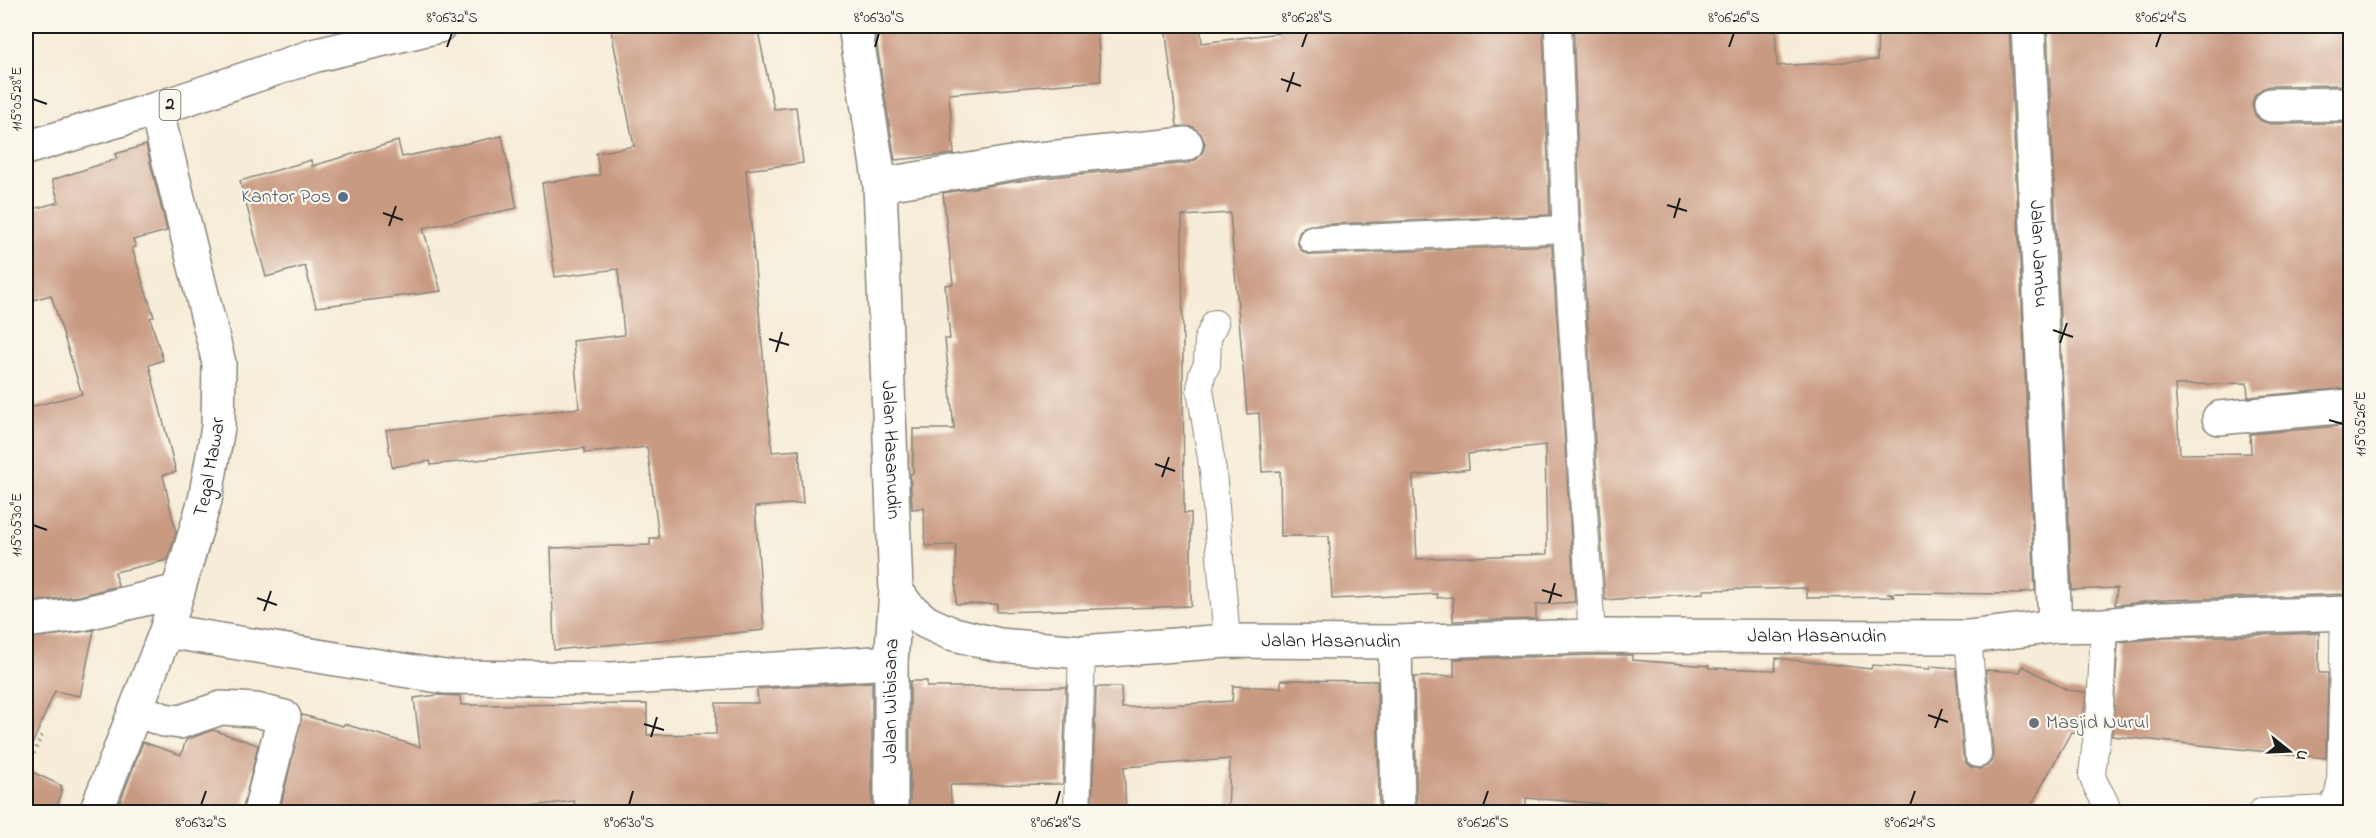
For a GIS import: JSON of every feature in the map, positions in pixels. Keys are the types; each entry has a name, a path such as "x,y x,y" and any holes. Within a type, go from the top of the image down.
{"main road":[{"path":"313,56 343,26"},
{"name":"2","path":"26,148 156,109 313,56 439,26"},
{"name":"Jalan Hasanudin","path":"855,26 880,185 896,590 907,606 926,622 950,633 999,645 1082,652 1227,641 1395,642 1592,636 1968,637 2055,626 2104,625 2163,619 2347,613"},
{"name":"Jalan Jambu","path":"2028,26 2055,626"},
{"path":"2271,105 2350,104"},
{"name":"Tegal Mawar","path":"96,813 166,631 207,490 218,427 219,363 156,109"},
{"path":"880,185 1029,160 1186,144"},
{"path":"2219,418 2350,406"},
{"name":"Jalan Wibisana","path":"891,813 891,662 896,590"},
{"path":"26,621 82,614 178,591"},
{"path":"166,631 445,677 611,679 891,662"},
{"path":"1395,642 1398,813"},
{"path":"137,710 164,720 180,722 221,708 256,711 284,717 260,813"}],"lane":[{"path":"1558,26 1566,229 1592,636"},
{"path":"1312,240 1566,229"},
{"path":"1215,323 1208,338 1207,365 1202,374 1200,389 1213,471 1227,641"},
{"path":"2261,812 2329,809 2337,798 2340,784 2347,613"},
{"path":"2104,625 2100,710 2092,774 2093,783 2106,801 2108,813"},
{"path":"1968,637 1978,754"},
{"path":"1077,813 1082,652"}],"path":[{"path":"26,770 42,735"}],"building":[{"path":"634,26 757,26 774,109 796,107 803,163 746,170 772,452 799,450 803,503 755,507 764,630 554,650 551,548 650,545 650,538 659,538 647,447 585,453 584,448 431,465 430,461 392,467 386,430 579,408 573,341 624,335 618,269 555,277 542,183 600,175 596,153 634,146 611,30"},
{"path":"874,26 1097,26 1101,81 949,94 954,154 895,160"},
{"path":"1165,26 1200,26 1202,43 1279,33 1278,26 1543,26 1550,215 1311,225 1304,227 1297,241 1300,249 1313,255 1552,245 1575,602 1536,605 1536,619 1453,621 1453,597 1437,598 1437,594 1332,599 1329,536 1281,536 1280,471 1262,472 1259,413 1247,414 1230,213 1182,216 1184,513 1191,513 1191,606 997,612 997,604 956,604 956,545 925,546 924,508 912,509 910,474 913,473 913,429 954,429 945,339 950,339 945,285 953,284 943,193 1032,179 1188,163 1197,159 1205,143 1201,134 1193,127 1177,126","holes":["1545,445 1547,554 1417,559 1413,476 1469,469 1468,454"]},
{"path":"1573,26 1775,26 1777,66 1877,60 1878,26 2009,26 2035,591 2021,592 2021,594 1887,593 1895,597 1807,598 1807,588 1704,590 1704,593 1605,600 1580,212"},
{"path":"2047,26 2350,26 2350,85 2270,86 2255,95 2252,105 2255,115 2261,121 2271,124 2350,123 2350,388 2248,397 2247,383 2175,385 2180,454 2251,453 2250,434 2350,425 2350,594 2162,600 2115,605 2117,588 2072,590"},
{"path":"502,136 517,208 423,228 441,291 316,307 305,266 266,277 240,181 311,160 312,166 398,141 402,157"},
{"path":"146,145 167,231 133,240 136,247 132,248 154,317 150,318 163,360 149,365 176,472 163,475 176,533 167,560 115,572 118,586 79,596 26,602 26,408 82,394 51,295 26,302 26,211 59,202 52,180 117,159 115,154"},
{"path":"94,630 80,696 55,691 26,759 26,639"},
{"path":"2319,633 2319,673 2328,673 2326,758 2112,736 2118,642 2164,638"},
{"path":"1632,655 1632,660 1709,666 1709,668 1775,670 1776,658 1871,669 1872,665 1930,669 1930,666 1956,668 1963,755 1966,763 1979,769 1987,766 1992,760 1993,753 1986,670 2020,672 2023,666 2067,690 2086,692 2082,733 2071,732 2027,813 1605,813 1607,804 1526,798 1526,813 1417,813 1414,677 1454,676 1454,659"},
{"path":"1281,680 1377,681 1379,813 1228,813 1230,759 1124,767 1126,813 1092,813 1096,687 1121,687 1122,708 1232,701 1233,686 1281,688"},
{"path":"910,681 927,681 927,687 1066,687 1063,784 950,785 952,813 910,813"},
{"path":"872,682 872,813 584,813 584,808 575,809 574,801 472,813 279,813 302,715 343,726 344,724 420,747 414,698 438,695 460,696 461,705 647,704 647,735 716,734 716,703 758,703 757,689"},
{"path":"213,730 258,745 242,813 116,813 143,742 181,755 186,740"},
{"path":"26,769 62,786 56,813 26,813"}],"place":[{"name":"Kantor Pos","path":"343,197"},
{"name":"Masjid Nurul","path":"2034,723"}]}
